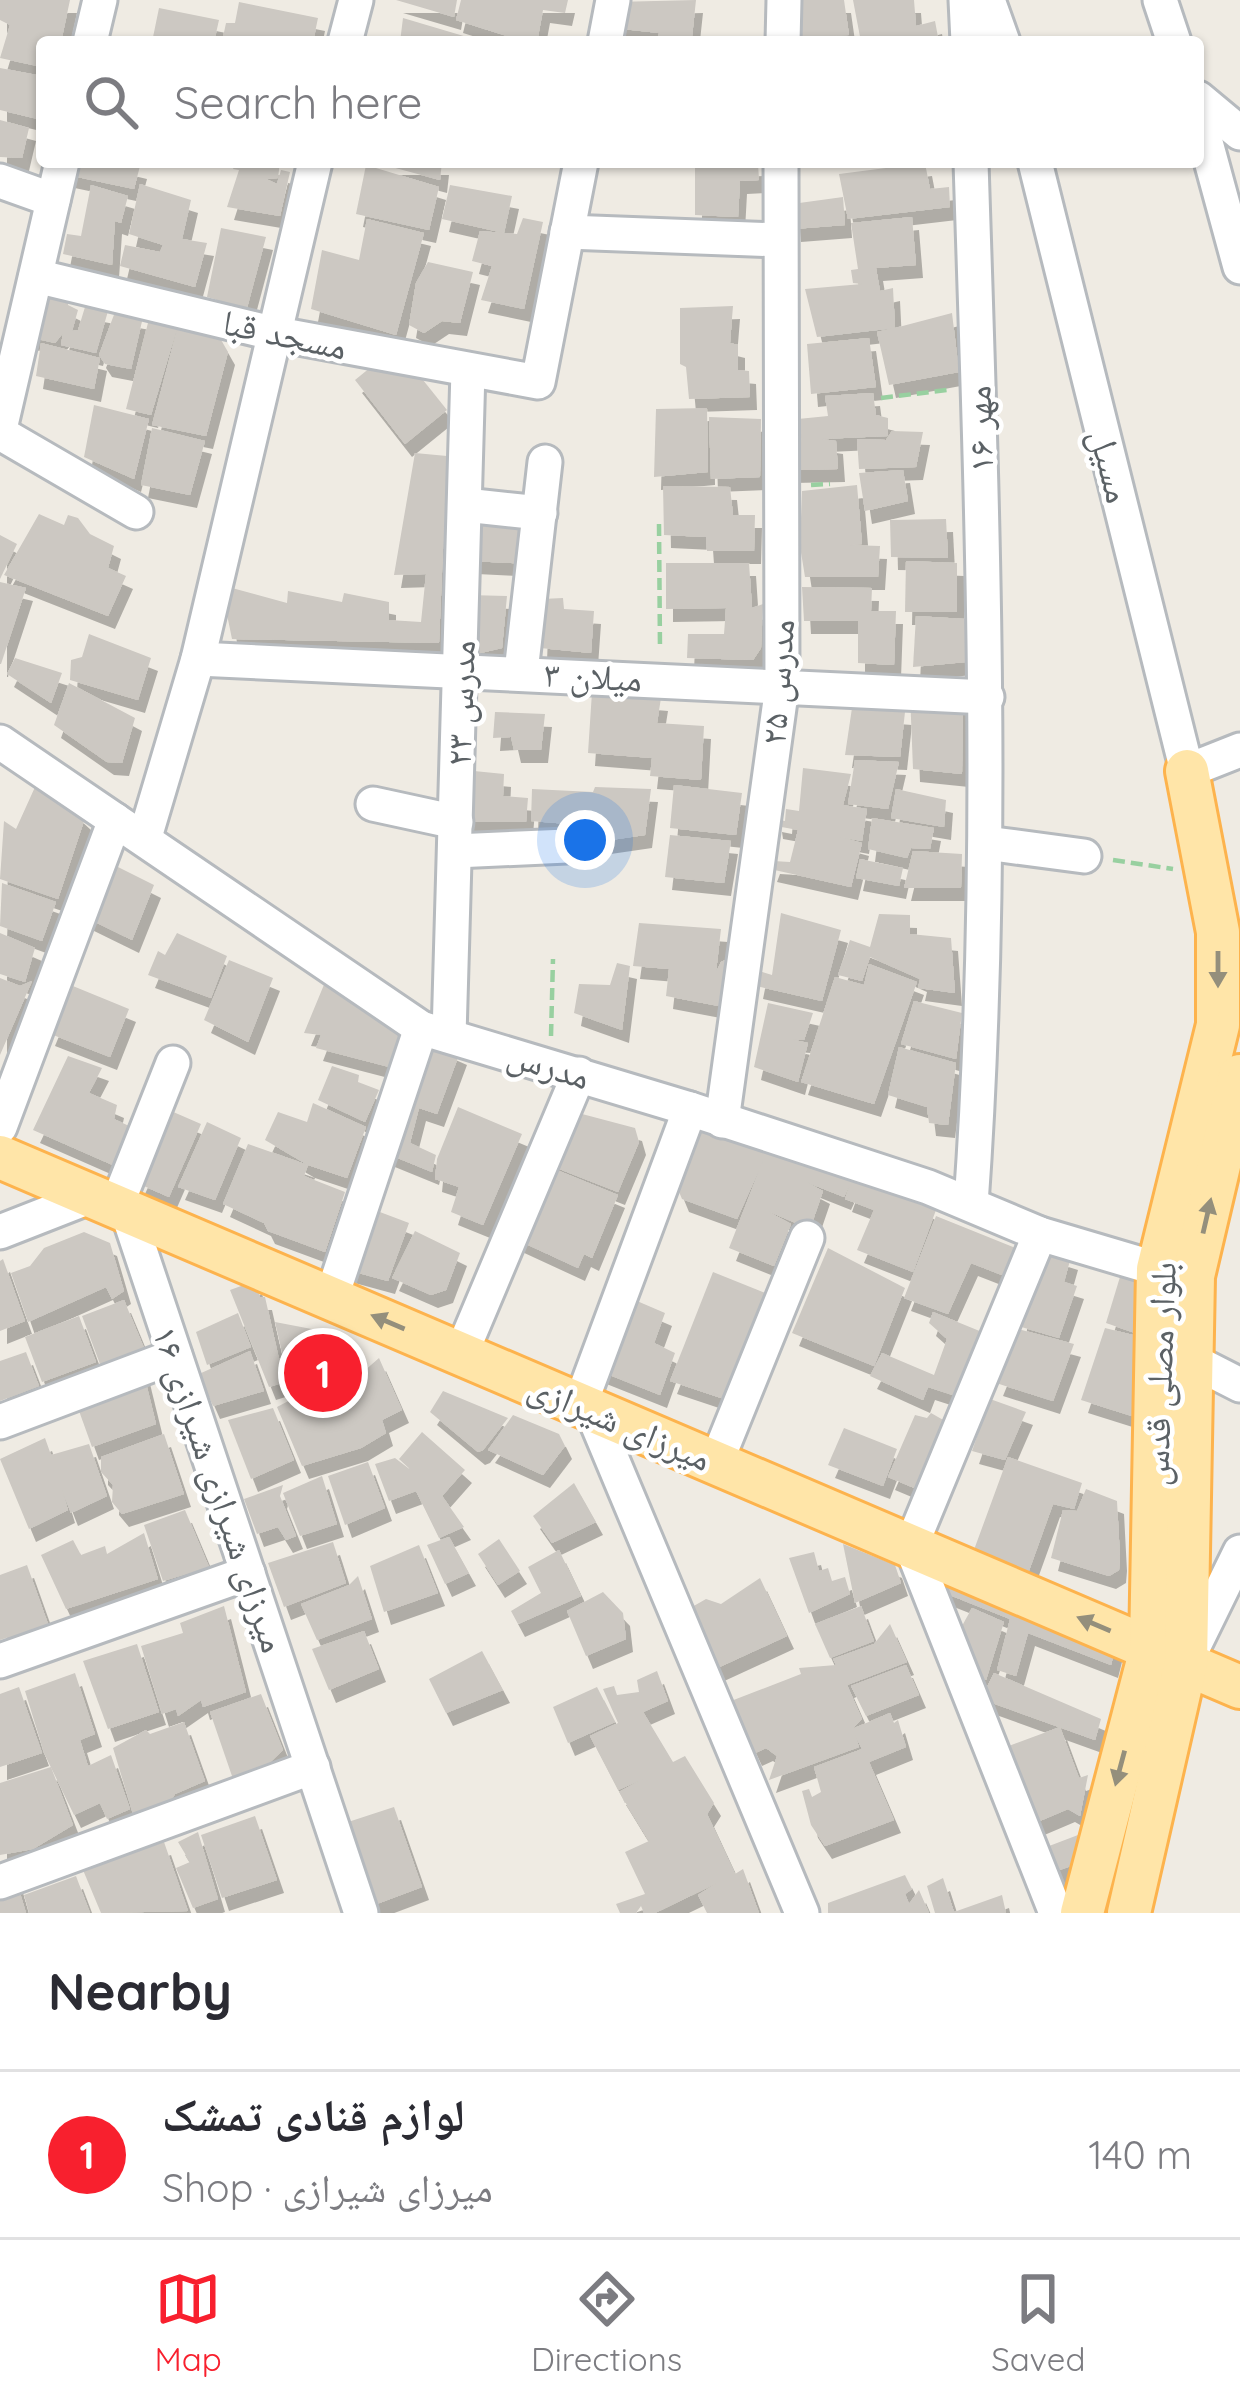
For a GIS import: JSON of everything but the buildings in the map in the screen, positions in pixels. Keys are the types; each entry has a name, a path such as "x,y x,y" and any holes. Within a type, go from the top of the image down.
{"main road":[{"name":"بلوار مصلی قدس","path":"1082,1913 1169,1656 1158,1269 1218,1025 1218,932 1187,771"},
{"path":"1187,771 1231,866 1240,913"},
{"name":"بلوار مصلی قدس","path":"1130,1913 1169,1656 1193,1276 1240,1076"},
{"name":"میرزای شیرازی","path":"0,1157 1240,1687"}],"street":[{"path":"91,36 100,0"},
{"path":"347,36 356,0"},
{"path":"606,36 613,0"},
{"path":"783,36 784,0"},
{"path":"966,0 968,36"},
{"path":"988,0 1001,36"},
{"path":"1160,0 1172,36"},
{"path":"1204,103 1240,133"},
{"path":"1204,135 1240,267"},
{"path":"61,168 1,421 136,512"},
{"path":"0,1127 53,986 130,828 198,659 313,168"},
{"path":"580,168 567,232 779,240"},
{"name":"مدرس ۲۵","path":"585,1407 635,1257 706,1115 782,686 781,168"},
{"name":"مهر ۱۶","path":"970,1204 986,843 987,697 971,168"},
{"name":"مسیل","path":"1036,168 1187,771"},
{"path":"0,181 53,200"},
{"name":"مسجد قبا","path":"35,276 272,333 538,382 567,232"},
{"name":"مدرس ۲۳","path":"331,1298 376,1163 435,1032 456,837 468,370"},
{"path":"521,673 545,462"},
{"path":"465,506 540,513"},
{"name":"میلان ۳","path":"198,659 987,697"},
{"name":"مدرس","path":"0,742 435,1032 706,1115 970,1204 1040,1234 1158,1269"},
{"path":"1187,771 1240,750"},
{"path":"373,803 456,837 567,846"},
{"path":"986,843 1084,856"},
{"path":"0,1232 112,1205 173,1063"},
{"path":"461,1354 520,1214 565,1070"},
{"name":"میرزای شیرازی شیرازی ۱۶","path":"112,1205 175,1356 362,1913"},
{"path":"1040,1234 910,1546 1056,1913"},
{"path":"716,1462 807,1238"},
{"path":"0,1422 175,1356"},
{"path":"1191,1360 1240,1385"},
{"path":"585,1407 802,1913"},
{"path":"1169,1656 1240,1552"},
{"path":"0,1661 248,1573"},
{"path":"0,1882 313,1767"}],"path":[{"path":"881,398 978,386"},
{"path":"658,524 660,680"},
{"path":"1084,856 1208,874"},
{"path":"553,959 565,1070"}],"place":[{"name":"لوازم قنادی تمشک","path":"323,1373"}]}
